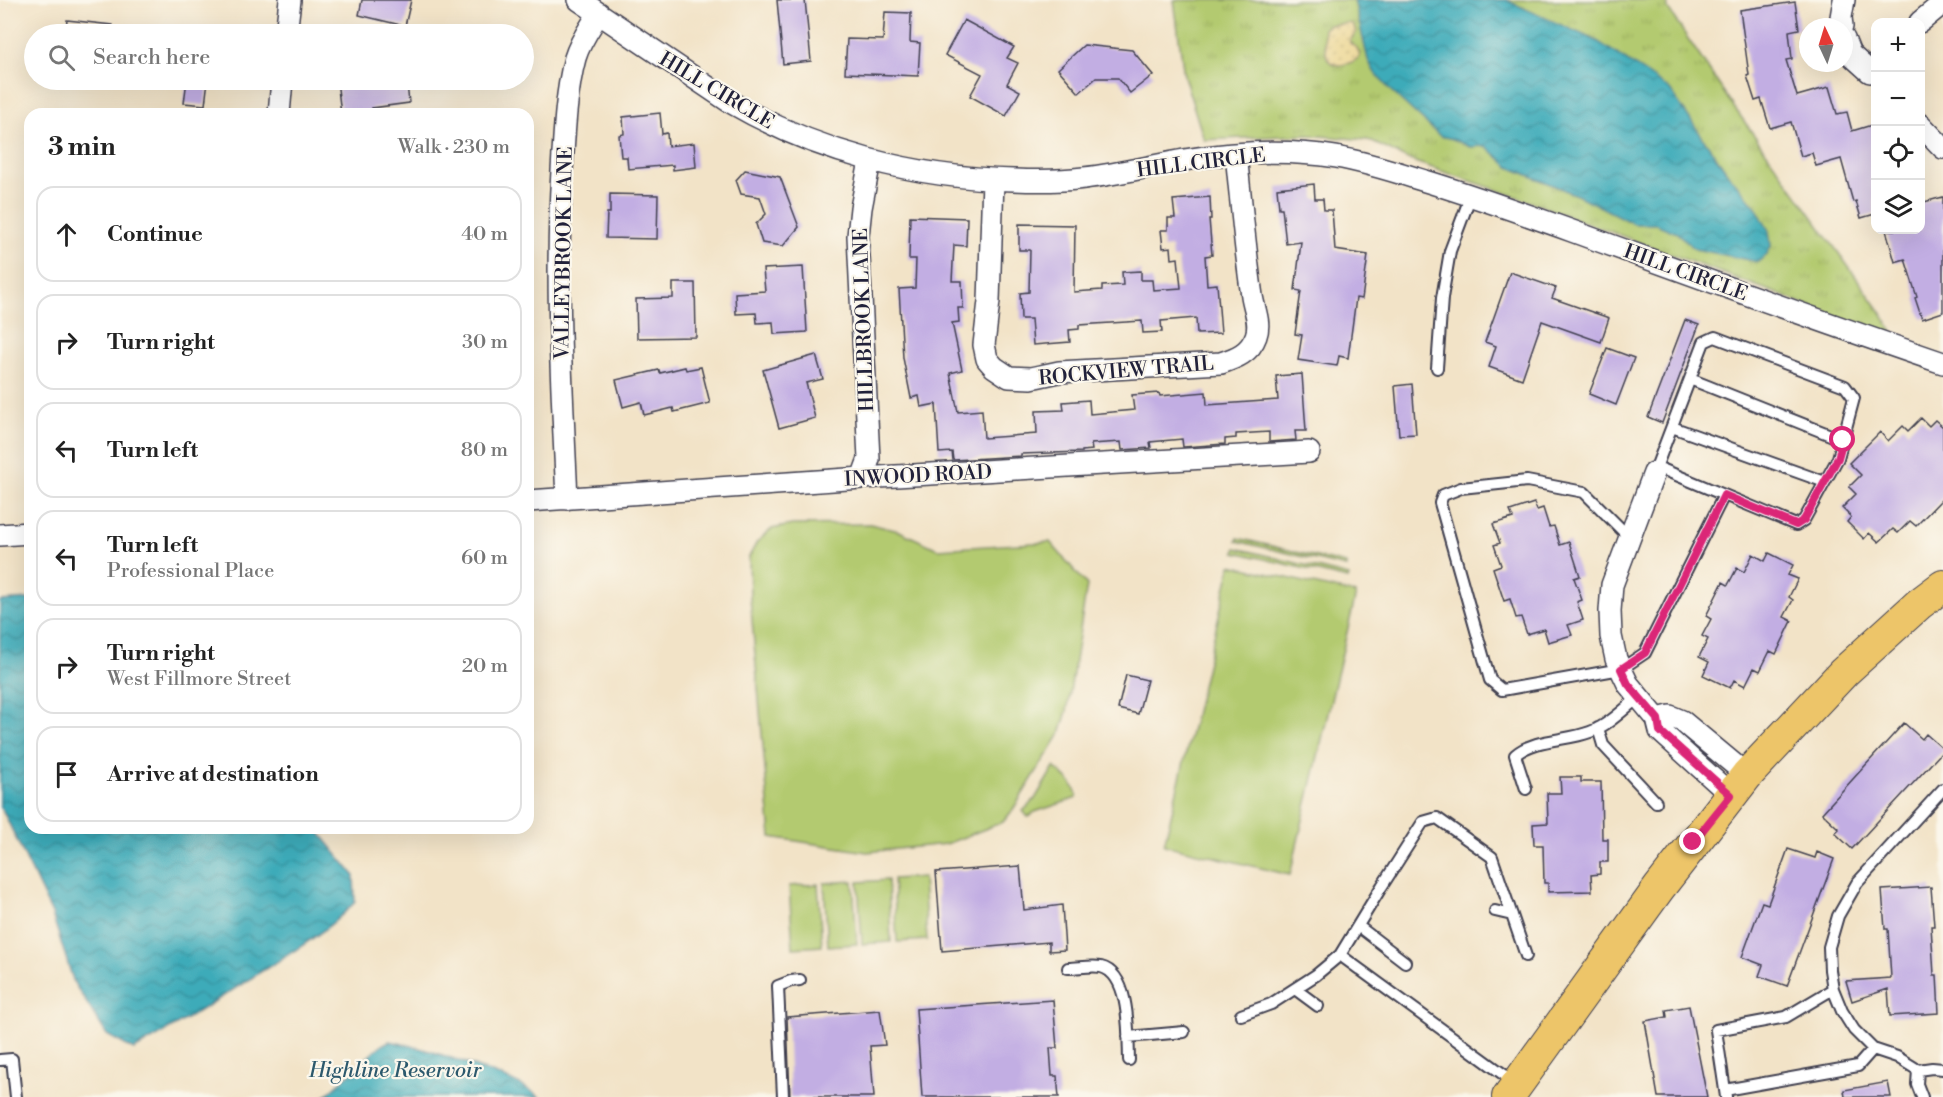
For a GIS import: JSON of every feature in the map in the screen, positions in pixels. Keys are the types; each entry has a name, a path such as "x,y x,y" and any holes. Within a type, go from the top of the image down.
{"main road":[{"path":"1520,1093 1666,879 1739,785 1844,672 1918,604 1943,586"}],"street":[{"path":"287,24 290,0"},
{"name":"HILL CIRCLE","path":"579,0 754,116 797,135 870,161 919,172 993,180 1082,179 1185,160 1236,154 1279,153 1332,156 1367,163 1471,195 1943,363"},
{"path":"1841,18 1844,0"},
{"path":"1924,18 1937,3"},
{"name":"VALLEYBROOK LANE","path":"567,499 559,310 559,226 564,135 575,57 599,14"},
{"path":"1853,56 1871,70"},
{"path":"280,108 281,90"},
{"path":"1922,126 1943,148"},
{"name":"ROCKVIEW TRAIL","path":"993,180 989,301 984,345 987,358 994,367 1009,376 1030,378 1059,372 1221,363 1237,358 1249,349 1256,337 1258,326 1252,298 1236,154"},
{"name":"HILLBROOK LANE","path":"862,478 869,459 858,236 870,161"},
{"name":"INWOOD ROAD","path":"534,501 862,478 1309,452"},
{"path":"1656,470 1612,585 1611,636 1616,659 1628,684 1658,719 1670,716 1682,721 1739,785"},
{"path":"0,534 24,532"}],"lane":[{"path":"1437,368 1442,298 1450,251 1471,195"},
{"path":"1715,337 1845,386 1854,398 1838,458 1804,520 1796,525 1656,470 1672,427 1704,342 1715,337"},
{"path":"1690,379 1843,440"},
{"path":"1672,427 1825,482"},
{"path":"1630,538 1584,492 1527,481 1461,488 1443,495 1440,503 1490,680 1502,690 1621,669 1645,653 1724,495"},
{"path":"1527,789 1515,755 1531,746 1590,732 1612,720 1639,697"},
{"path":"1598,728 1603,745 1656,802"},
{"path":"1943,789 1857,883 1838,916 1829,946 1833,989 1842,1011 1854,1030 1873,1049 1897,1057 1918,1070 1943,1069"},
{"path":"1241,1015 1271,1004 1340,955 1423,822 1437,818 1492,857 1526,956"},
{"path":"1495,911 1512,915"},
{"path":"1358,926 1405,962"},
{"path":"1340,955 1520,1093"},
{"path":"1068,968 1101,967 1112,973 1120,984 1125,1002 1129,1060"},
{"path":"783,1097 778,986 800,980"},
{"path":"1294,989 1318,1006"},
{"path":"1833,989 1786,1017 1716,1030 1725,1093 1857,1066 1873,1049"},
{"path":"1128,1037 1184,1032"},
{"path":"0,1060 12,1059 16,1097"},
{"path":"1918,1070 1917,1084 1922,1097"}],"green space":[{"path":"1174,0 1667,0 1668,9 1731,103 1881,312 1898,341 1512,195 1412,161 1368,140 1307,135 1204,140 1184,76"},
{"path":"870,524 899,531 938,549 1050,542 1087,585 1067,711 1060,734 1003,822 946,844 867,852 771,837 750,597 749,557 757,542 772,529 792,525"},
{"path":"1238,538 1346,564 1346,567 1237,541"},
{"path":"1236,548 1349,576 1348,579 1235,552"},
{"path":"1231,565 1356,594 1290,875 1164,845"},
{"path":"1054,767 1072,784 1077,798 1035,812 1028,817 1023,811 1035,799"},
{"path":"923,877 927,940 897,942 893,879"},
{"path":"888,880 891,942 862,944 858,882"},
{"path":"853,881 857,944 828,946 824,883"},
{"path":"818,884 822,946 793,948 789,886"}],"sand":[{"path":"1350,23 1354,26 1356,33 1350,43 1357,48 1360,56 1348,64 1333,64 1327,55 1324,29 1329,25"}],"water":[{"path":"1354,0 1506,0 1597,41 1670,90 1728,174 1756,207 1769,231 1771,246 1767,254 1758,262 1695,249 1677,233 1656,224 1634,224 1579,196 1509,167 1486,146 1470,147 1440,136 1375,73 1368,60"},
{"path":"24,599 24,834 321,834 354,875 355,902 332,923 282,959 134,1050 107,1035 74,983 52,914 0,808 0,601"},
{"name":"Highline Reservoir","path":"389,1041 431,1051 471,1065 515,1083 540,1097 324,1097 380,1046"}],"building":[{"path":"362,0 411,0 405,24 359,15"},
{"path":"777,0 805,0 811,61 783,64"},
{"path":"1795,2 1799,29 1789,31 1792,59 1786,60 1797,96 1829,87 1837,114 1847,112 1852,131 1871,125 1871,215 1861,218 1856,201 1853,202 1841,159 1816,166 1812,153 1801,156 1791,122 1770,128 1761,99 1755,101 1747,76 1749,75 1740,10"},
{"path":"885,12 911,13 910,42 920,43 918,76 845,73 847,39 883,40"},
{"path":"67,20 103,24 66,24"},
{"path":"964,20 1014,47 1007,58 1018,63 1007,84 1020,91 1006,116 970,96 982,74 945,55"},
{"path":"1084,45 1132,50 1153,75 1130,93 1118,78 1096,78 1079,93 1058,69"},
{"path":"186,90 207,90 205,105 184,103"},
{"path":"338,90 408,90 409,103 372,108 340,108"},
{"path":"660,113 662,134 667,133 668,146 694,143 696,167 673,170 673,165 628,169 627,157 621,157 619,135 624,134 623,117"},
{"path":"745,170 780,177 799,227 783,246 762,243 756,224 766,214 760,197 741,194 736,180"},
{"path":"1314,184 1315,199 1323,199 1324,210 1332,210 1335,250 1368,255 1362,299 1356,298 1348,358 1339,356 1337,366 1298,360 1302,335 1295,334 1301,291 1295,290 1301,242 1286,244 1277,188"},
{"path":"610,194 658,195 657,239 606,238"},
{"path":"1210,197 1212,255 1205,256 1207,285 1217,284 1221,333 1197,334 1196,318 1161,321 1162,332 1143,333 1142,321 1079,325 1079,329 1069,330 1070,342 1033,345 1031,319 1021,319 1020,293 1029,292 1030,250 1019,250 1019,224 1075,225 1074,292 1102,290 1102,286 1123,285 1122,272 1141,271 1141,280 1152,280 1153,290 1181,288 1178,258 1172,259 1171,247 1163,248 1161,230 1168,230 1168,218 1175,218 1173,200"},
{"path":"1943,197 1943,312 1922,319 1905,259 1895,262 1887,234 1925,234 1925,202"},
{"path":"910,216 967,218 966,246 954,245 952,281 962,281 963,308 958,308 959,322 952,323 962,370 950,373 958,412 982,410 984,438 1037,434 1036,411 1064,410 1063,402 1089,400 1090,414 1134,410 1132,395 1159,393 1160,396 1206,392 1207,405 1278,400 1276,376 1302,374 1306,431 1295,431 1296,440 1269,442 1269,432 1236,434 1236,438 1225,439 1225,444 1183,447 1182,439 1150,442 1151,448 1122,450 1121,442 1091,444 1092,450 1082,452 953,460 952,452 939,453 936,404 921,407 919,396 911,398 903,358 899,289 915,288 916,259 909,259"},
{"path":"803,267 807,332 774,334 773,322 757,323 756,313 736,314 735,293 765,291 763,269"},
{"path":"1510,272 1556,288 1552,298 1609,318 1601,342 1542,321 1522,379 1489,367 1496,346 1485,342"},
{"path":"673,283 695,283 696,337 637,338 636,299 673,298"},
{"path":"1685,320 1699,325 1662,423 1648,417"},
{"path":"1607,348 1634,358 1616,405 1589,394"},
{"path":"816,355 823,379 806,383 815,418 779,428 763,370"},
{"path":"685,367 686,370 701,367 710,403 674,412 673,408 644,415 641,402 623,407 616,380 659,370 660,373"},
{"path":"1412,384 1416,434 1399,435 1395,386"},
{"path":"1921,418 1929,426 1935,420 1943,427 1943,498 1916,526 1910,521 1898,533 1893,529 1879,542 1869,533 1864,539 1847,522 1851,517 1842,508 1856,494 1849,487 1861,475 1849,463 1880,432 1888,441 1903,426 1908,431"},
{"path":"1534,503 1537,510 1543,508 1549,527 1554,526 1560,545 1569,542 1580,576 1574,578 1582,600 1577,602 1583,620 1568,625 1572,635 1548,642 1544,629 1527,634 1521,617 1516,618 1510,599 1504,601 1493,568 1501,565 1494,545 1500,543 1493,524 1513,518 1510,511"},
{"path":"1769,553 1793,565 1788,575 1798,579 1789,597 1793,600 1784,617 1792,621 1776,654 1770,651 1760,671 1754,668 1745,686 1734,680 1730,688 1703,675 1709,662 1699,657 1708,639 1702,636 1711,619 1706,616 1723,582 1728,585 1737,568 1744,572 1753,554 1765,561"},
{"path":"1126,675 1147,680 1138,714 1118,709"},
{"path":"1904,723 1922,739 1926,734 1943,751 1852,849 1835,833 1839,829 1822,813"},
{"path":"1560,777 1581,777 1581,782 1601,782 1602,839 1608,839 1608,862 1600,862 1600,874 1591,875 1592,891 1548,892 1548,883 1544,883 1543,845 1534,845 1533,824 1548,823 1547,793 1561,793"},
{"path":"1788,849 1815,858 1817,852 1834,859 1787,986 1759,976 1763,965 1742,957 1762,902 1768,904"},
{"path":"1020,866 1024,910 1062,905 1065,950 1049,951 1049,942 942,951 936,872"},
{"path":"1931,887 1934,975 1937,975 1939,1013 1890,1016 1888,989 1852,1001 1846,981 1891,978 1888,929 1885,929 1882,890"},
{"path":"1053,1000 1057,1048 1050,1048 1052,1076 1057,1076 1059,1097 922,1097 916,1009"},
{"path":"1689,1006 1707,1097 1658,1097 1645,1021 1667,1017 1666,1010"},
{"path":"880,1010 885,1045 870,1046 874,1097 790,1097 787,1017"},
{"path":"1888,1082 1891,1097 1845,1097 1844,1090"}],"route":[{"path":"1693,842 1731,795 1660,731 1658,719 1628,684 1621,669 1645,653 1724,495 1796,525 1804,520 1838,458 1843,440"}]}
